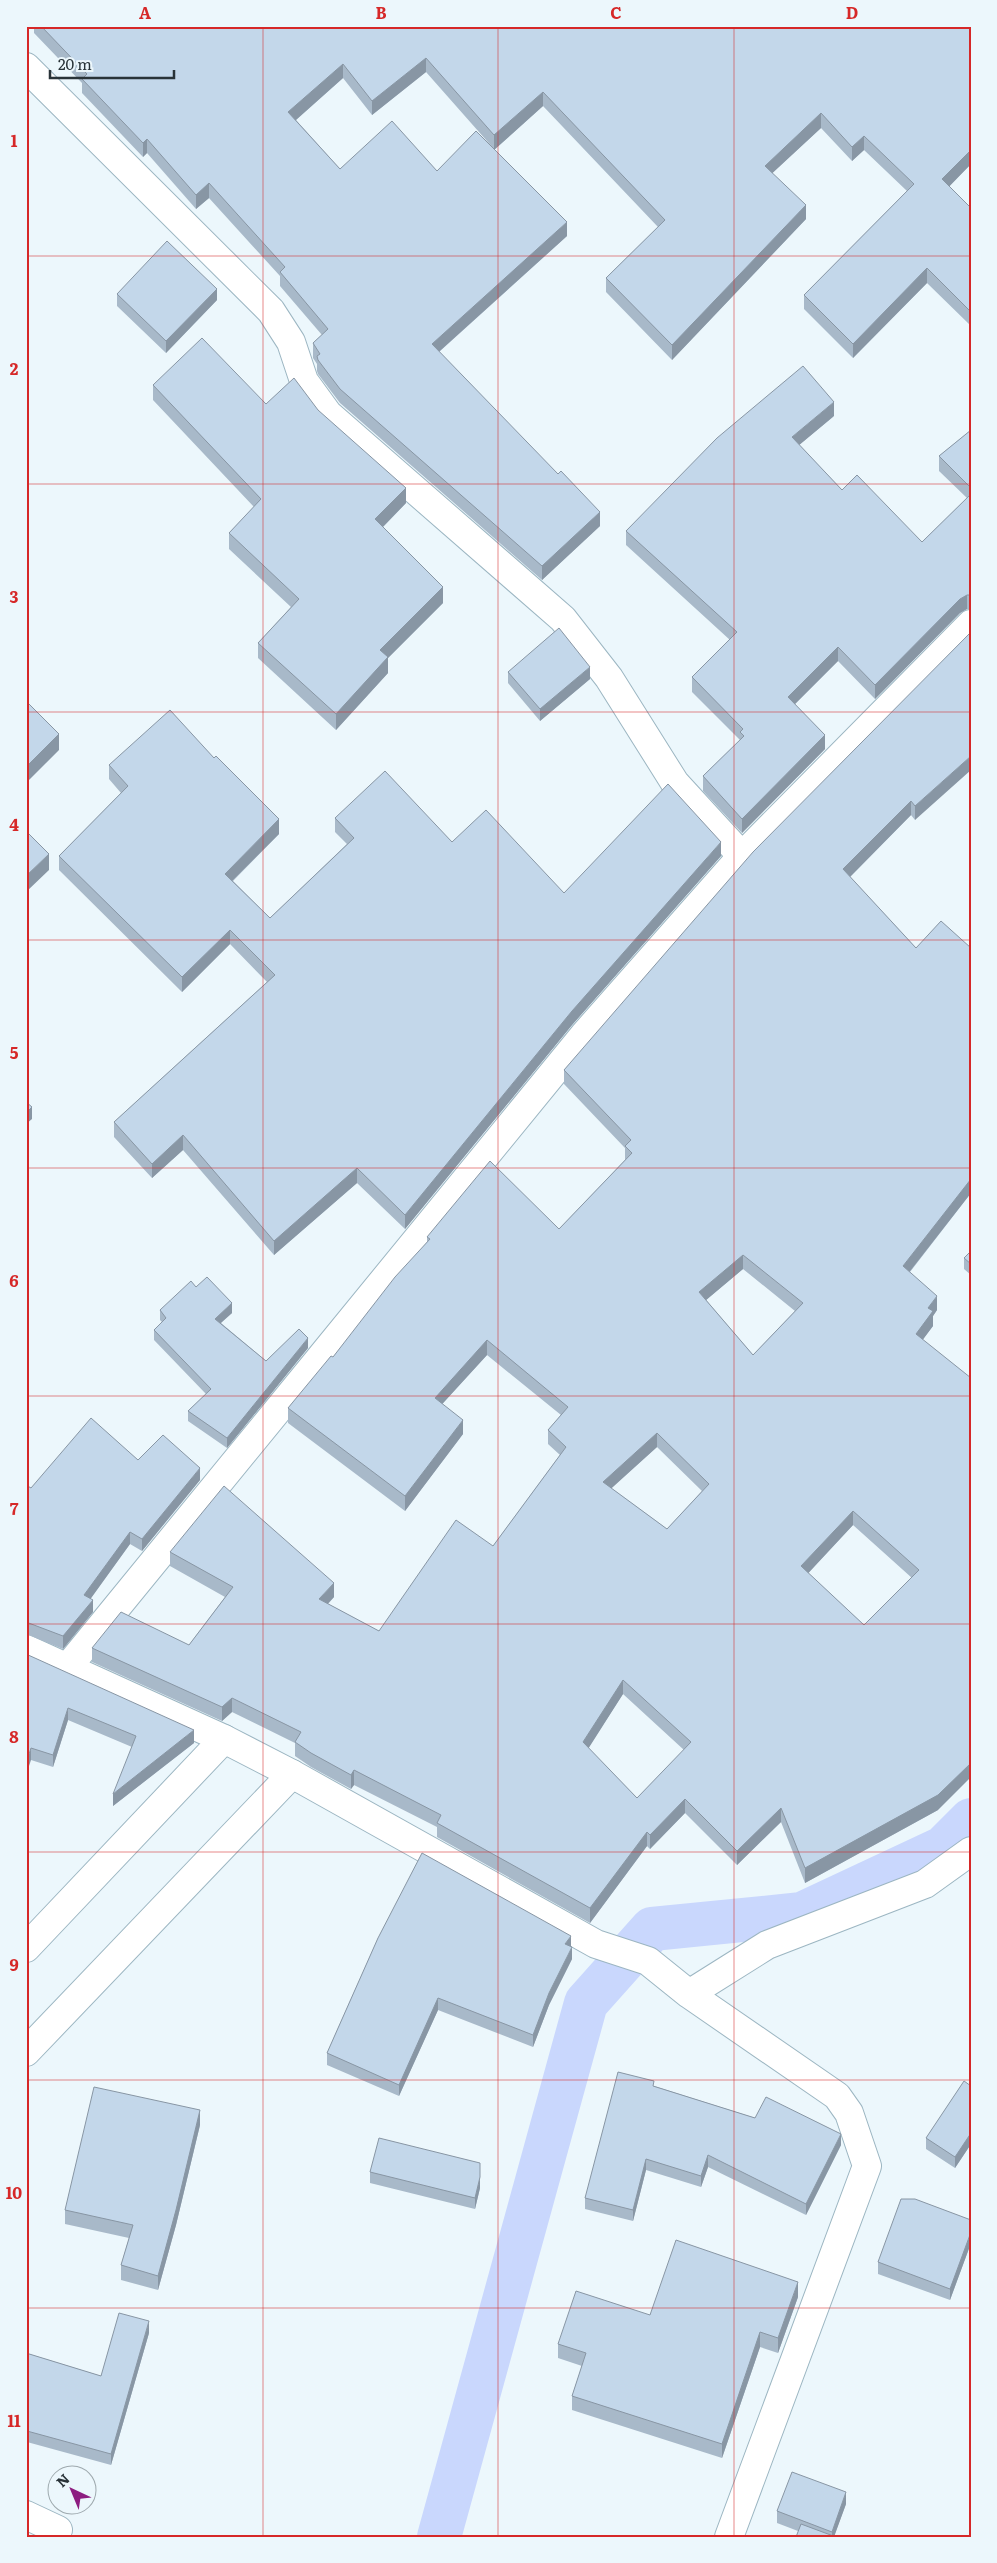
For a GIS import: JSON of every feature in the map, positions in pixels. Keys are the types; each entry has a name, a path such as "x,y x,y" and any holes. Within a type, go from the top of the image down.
{"street":[{"path":"26,66 270,311 291,342 304,381 328,414 563,620 609,678 675,783 742,856"},
{"path":"67,1668 584,1035 742,856 971,624"},
{"path":"26,1649 224,1739 292,1774 596,1944 648,1961 689,1994 837,2096 849,2113 866,2166 729,2537"},
{"path":"26,1948 224,1739"},
{"path":"26,2052 292,1774"},
{"path":"689,1994 767,1945 924,1884 971,1851"},
{"path":"26,2516 58,2530"}],"building":[{"path":"41,26 971,26 971,150 942,179 971,208 971,312 927,268 853,344 804,295 914,184 864,136 852,147 821,113 765,166 806,205 672,345 606,278 665,220 543,92 494,135 426,58 372,101 343,64 288,112 340,169 392,121 437,171 476,131 567,222 432,344 558,474 561,471 600,512 542,566 340,389 318,360 317,356 320,354 313,343 328,329 280,272 285,267 209,183 196,195 147,139 143,143 82,79 87,74"},
{"path":"167,241 217,289 166,341 117,294"},
{"path":"202,338 266,404 294,378 318,410 406,488 375,519 443,587 380,650 388,657 336,714 258,643 299,599 229,533 261,499 153,385"},
{"path":"803,366 834,402 792,437 842,490 857,475 922,542 971,494 971,595 960,599 875,685 838,647 788,697 825,735 742,819 703,776 744,736 740,732 743,729 692,677 737,632 626,531 717,438"},
{"path":"971,430 971,488 939,456"},
{"path":"559,628 590,667 540,709 508,672"},
{"path":"971,632 971,756 915,806 911,801 843,869 916,948 941,921 971,948 971,1179 903,1266 937,1296 928,1308 933,1311 916,1334 971,1378 971,1763 938,1795 805,1868 781,1808 737,1851 685,1799 650,1835 647,1832 590,1908 437,1823 441,1815 354,1770 351,1775 311,1753 295,1742 301,1732 232,1698 222,1707 92,1648 121,1612 189,1645 233,1587 170,1552 224,1486 334,1583 319,1599 379,1631 456,1520 493,1546 566,1447 548,1430 568,1407 487,1340 435,1398 463,1420 405,1496 288,1408 331,1356 333,1357 395,1277 430,1239 427,1237 490,1161 559,1229 632,1153 625,1146 631,1140 564,1070 753,852","holes":["743,1255 803,1303 753,1355 699,1292","657,1433 709,1484 667,1529 603,1482","853,1511 919,1570 864,1625 801,1566","623,1680 691,1742 637,1798 583,1742"]},
{"path":"26,701 59,734 26,767"},
{"path":"170,710 214,758 216,756 279,819 225,874 270,918 354,838 335,818 385,771 452,842 486,810 564,893 668,784 721,842 572,1011 405,1215 357,1168 274,1241 183,1135 152,1164 114,1122 275,975 230,930 182,977 59,856 128,786 109,765"},
{"path":"26,831 49,854 26,876"},
{"path":"26,1102 32,1107 26,1113"},
{"path":"971,1251 971,1264 964,1258"},
{"path":"207,1277 232,1303 215,1319 266,1361 299,1329 308,1338 227,1438 188,1411 211,1389 154,1330 166,1318 160,1310 191,1281 196,1287"},
{"path":"91,1418 138,1460 163,1435 200,1468 142,1539 130,1532 84,1595 93,1600 63,1636 26,1622 26,1485 31,1488"},
{"path":"26,1654 194,1730 113,1794 136,1736 68,1708 53,1755 31,1748 26,1763"},
{"path":"422,1853 571,1936 565,1944 572,1947 549,1993 533,2035 438,1998 399,2085 327,2053 378,1938"},
{"path":"618,2072 654,2081 653,2086 755,2118 766,2097 841,2134 806,2204 708,2155 701,2176 646,2159 633,2210 585,2198"},
{"path":"964,2081 971,2086 971,2133 955,2157 926,2138"},
{"path":"94,2087 200,2110 158,2276 121,2265 133,2225 65,2210"},
{"path":"379,2138 480,2163 480,2177 475,2198 370,2172"},
{"path":"901,2199 915,2199 971,2220 971,2232 950,2289 878,2262"},
{"path":"676,2240 798,2282 778,2338 760,2332 722,2444 572,2396 586,2353 558,2344 576,2291 650,2315"},
{"path":"119,2313 149,2321 111,2454 27,2431 26,2433 26,2353 101,2376"},
{"path":"792,2472 846,2492 832,2532 777,2511"},
{"path":"801,2524 836,2537 796,2537"}],"waterway":[{"path":"439,2537 586,2003 652,1929 802,1914 943,1848 971,1820"}]}
